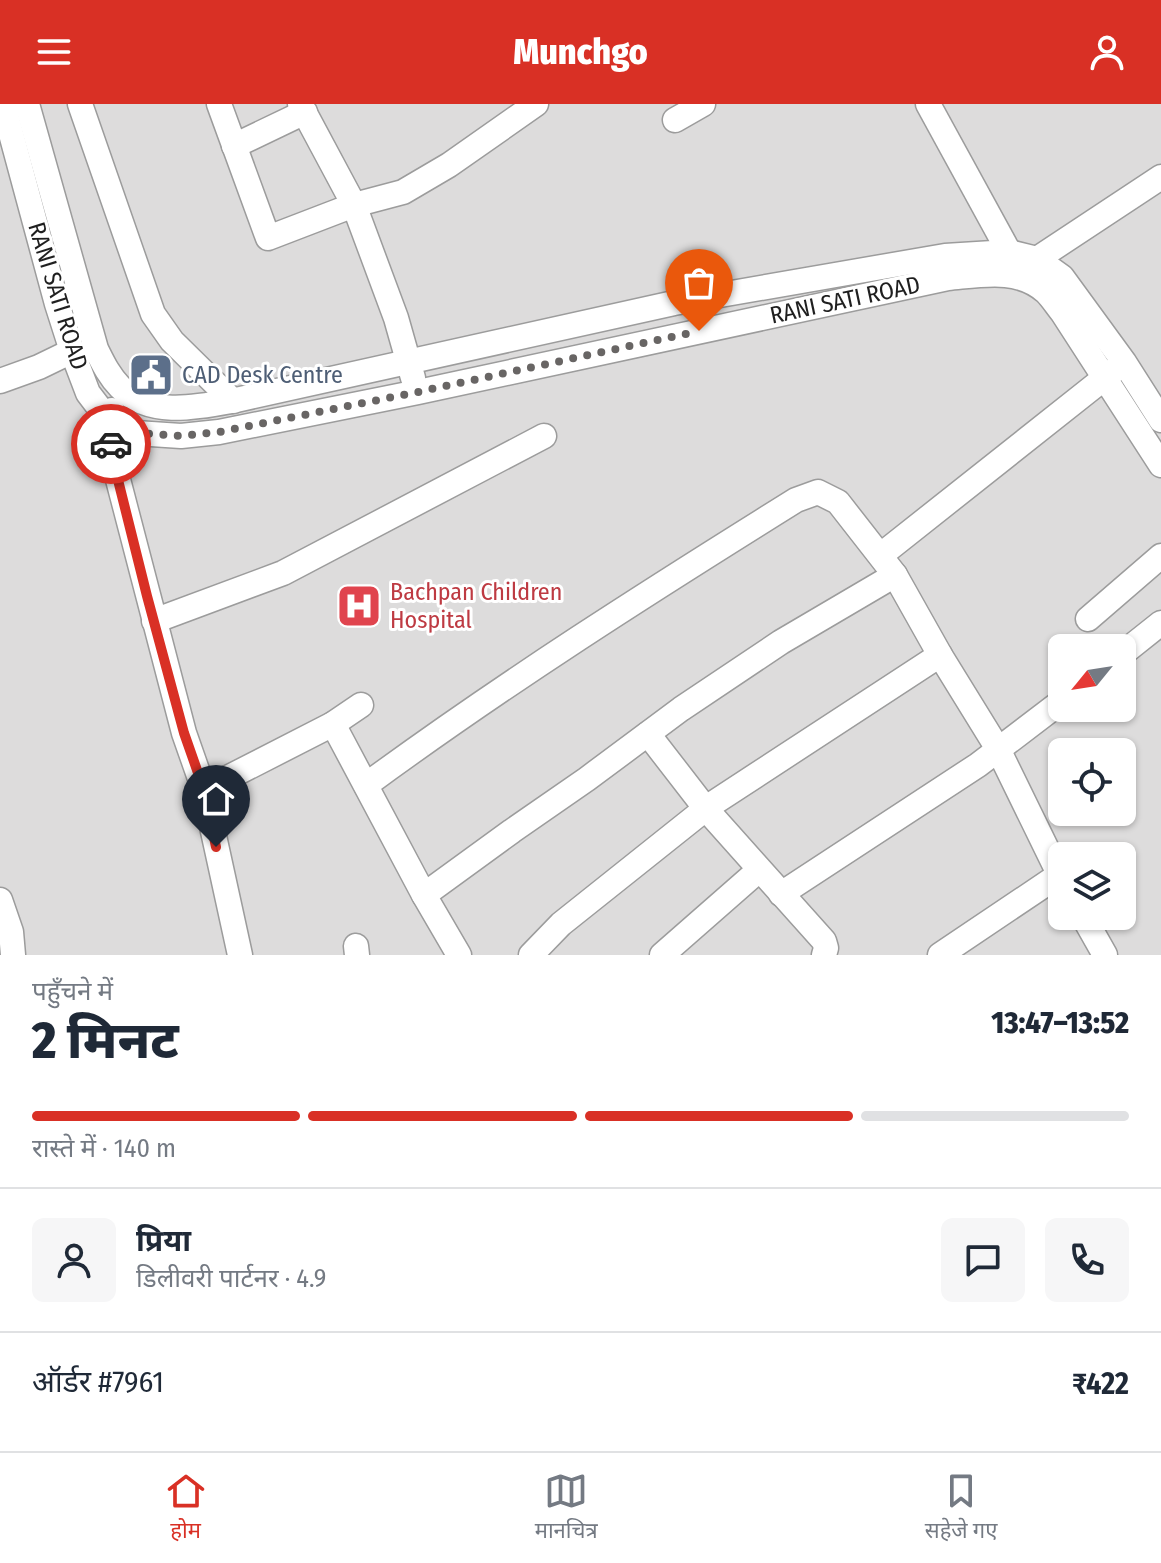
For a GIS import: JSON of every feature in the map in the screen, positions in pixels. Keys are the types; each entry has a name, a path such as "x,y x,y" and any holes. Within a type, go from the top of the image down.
{"street":[{"name":"RANI SATI ROAD","path":"3,104 7,149 88,393 107,418 136,433 181,436 219,432 418,392 946,267 1028,279 1047,293 1115,370 1161,465"},
{"path":"27,104 96,349 109,374 122,390 162,408 233,401 674,303 946,267 1009,252 1037,259 1062,277 1115,370 1161,420"},
{"path":"80,104 153,314 172,341 233,401"},
{"path":"219,104 268,238 354,205 403,192 425,180 510,111 536,104"},
{"path":"675,120 703,104"},
{"path":"928,104 1009,252"},
{"path":"234,146 303,108 354,205 396,318 418,392"},
{"path":"1037,259 1161,177"},
{"path":"0,381 72,351"},
{"path":"424,895 681,709 888,565 1115,370"},
{"path":"122,390 107,418 115,468 184,733 204,790 240,955"},
{"path":"154,621 283,573 544,436"},
{"path":"366,785 564,646 796,500 818,492 838,502 888,565 998,749 1048,853"},
{"path":"1088,619 1161,556"},
{"path":"1136,643 1161,623"},
{"path":"531,955 561,924 706,809 940,655"},
{"path":"204,790 333,724 361,705"},
{"path":"781,894 978,765 1048,712"},
{"path":"333,724 459,955"},
{"path":"648,734 706,809 824,941 824,955"},
{"path":"662,955 759,870"},
{"path":"940,955 1048,886"},
{"path":"0,900 11,932 13,955"},
{"path":"1091,930 1105,955"}],"shaded area":[{"path":"0,104 1161,104 1161,955 0,955"}],"way so far":[{"path":"111,444 107,418 136,433 181,436 219,432 699,331"}],"place":[{"name":"CAD Desk Centre","path":"151,375"},
{"name":"Bachpan Children Hospital","path":"359,606"}],"route":[{"path":"111,444 147,596 184,733 204,790 216,847"}]}
